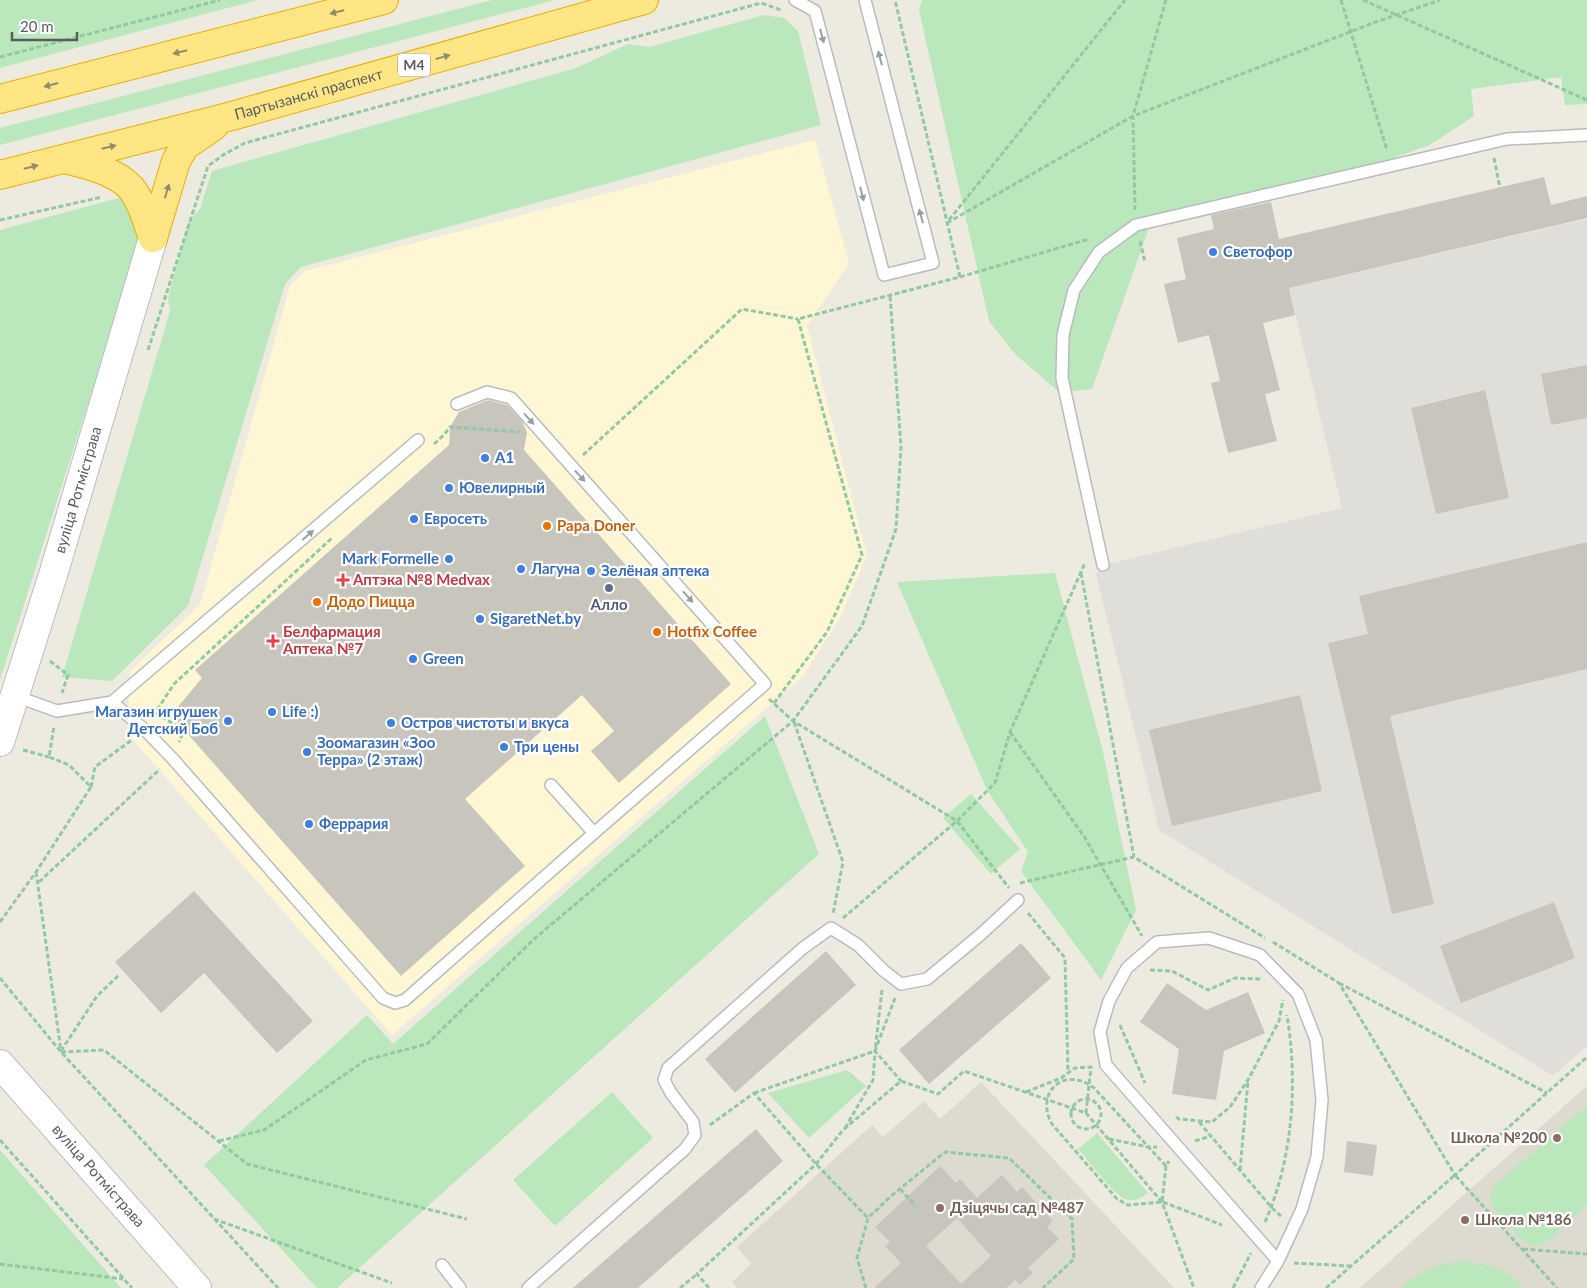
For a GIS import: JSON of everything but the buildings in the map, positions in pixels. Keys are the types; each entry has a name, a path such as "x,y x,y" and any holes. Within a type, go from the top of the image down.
{"highway":[{"path":"0,99 384,0"},
{"name":"Партызанскі праспект","path":"0,175 228,117 629,2"},
{"path":"153,238 176,161 185,146 200,134 228,117"},
{"path":"62,159 95,167 119,178 132,189 143,210 153,238"}],"street":[{"name":"вуліца Ротмістрава","path":"0,742 153,238"},
{"name":"вуліца Ротмістрава","path":"0,1064 197,1288"}],"lane":[{"path":"795,0 815,11 884,275 933,263 864,0"},
{"path":"1103,565 1062,378 1063,335 1074,290 1099,252 1136,225 1507,139 1587,135"},
{"path":"112,702 145,730 172,758 383,998 395,1003 406,1000 765,684 511,398 487,392 457,404"},
{"path":"15,696 57,711 112,702 418,440"},
{"path":"551,784 594,833"},
{"path":"528,1288 685,1149 695,1135 693,1122 670,1093 664,1080 668,1068 803,948 831,928 858,945 884,971 901,984 927,979 980,935 1018,900"},
{"path":"1261,1288 1278,1261 1302,1208 1317,1157 1322,1100 1316,1040 1298,994 1260,955 1209,938 1157,942 1127,968 1109,1001 1100,1032 1106,1065 1278,1261"},
{"path":"442,1265 460,1288"}],"path":[{"path":"0,57 220,0"},
{"path":"895,0 960,277"},
{"path":"947,223 1125,0"},
{"path":"1145,262 1136,225 1133,116 1166,0"},
{"path":"1340,0 1392,167"},
{"path":"1363,0 1587,100"},
{"path":"947,223 1133,116 1351,32 1440,0"},
{"path":"146,356 208,166 245,143 762,3 786,12"},
{"path":"1489,144 1500,188"},
{"path":"0,220 109,196"},
{"path":"570,466 742,309 798,319 960,277 1090,239"},
{"path":"218,1141 264,1130 366,1060 427,1044 534,939 793,721 862,626 896,529 901,447 890,295"},
{"path":"774,703 827,632 862,555 798,319"},
{"path":"429,448 450,427 527,432"},
{"path":"0,922 36,872 91,787 95,767 145,730 174,684 334,536"},
{"path":"831,928 956,821 996,783 1010,732 1096,537"},
{"path":"1081,572 1134,857"},
{"path":"47,659 68,675 57,711 49,757 69,765 91,787"},
{"path":"39,882 172,758 184,730 155,713"},
{"path":"793,721 956,821 1065,958 1068,1071"},
{"path":"793,721 843,862 831,928"},
{"path":"1010,732 1085,838 1163,971"},
{"path":"36,872 39,882 61,1052"},
{"path":"1142,970 1172,971 1208,990 1235,978 1267,981"},
{"path":"680,1288 816,1164 843,1130 873,1080 884,971"},
{"path":"61,1052 97,996 120,974"},
{"path":"0,978 61,1052 278,1288"},
{"path":"1339,983 1546,1093"},
{"path":"875,1051 901,984"},
{"path":"1173,1115 1179,1119 1212,1122 1230,1107 1248,1080 1279,1021 1283,996 1292,1063 1292,1103 1282,1173 1272,1208 1233,1288"},
{"path":"1120,1024 1148,1087"},
{"path":"61,1052 104,1050 247,1164 467,1219"},
{"path":"875,1051 901,1081 938,1094 964,1071 1086,1113 1162,1202 1194,1288"},
{"path":"695,1135 754,1092 875,1051"},
{"path":"1086,1113 1090,1067 1075,1068 1068,1071 1052,1089 1047,1100 1048,1116 1052,1124 1116,1199 1128,1205 1162,1202 1223,1225"},
{"path":"1026,1092 1061,1080 1077,1079 1089,1084 1166,1166 1162,1202"},
{"path":"1240,1170 1248,1080"},
{"path":"843,1130 901,1081"},
{"path":"754,1092 816,1164 868,1218"},
{"path":"1088,1099 1095,1102 1100,1109 1101,1119 1090,1129 1080,1129 1072,1121 1072,1108 1076,1102 1088,1099"},
{"path":"1199,1122 1272,1208 1293,1228"},
{"path":"1108,1139 1148,1147 1177,1146"},
{"path":"0,1140 132,1288"},
{"path":"866,1288 857,1258 868,1218 945,1152 1009,1158 1072,1219 1074,1259 1043,1288"},
{"path":"1326,1288 1455,1175 1557,1288"},
{"path":"900,1189 916,1206"},
{"path":"213,1218 392,1283"},
{"path":"1522,1249 1587,1254"},
{"path":"1278,1261 1312,1265 1351,1266"},
{"path":"0,1264 124,1279"},
{"path":"697,1274 710,1288"}],"shaded area":[{"path":"815,140 849,263 807,326 867,556 839,620 802,677 392,1035 127,733 130,671 200,605 290,286 305,271"},
{"path":"1587,219 1587,1046 1553,1076 1159,830 1096,574 1103,565 1342,508 1289,288"},
{"name":"Дзіцячы сад №487","path":"981,1082 1174,1288 737,1288 732,1282 751,1264 737,1247 872,1125 883,1137 924,1101 940,1119"},
{"path":"1587,1086 1587,1288 1360,1288 1468,1191"}],"green space":[{"path":"0,0 258,0 0,68"},
{"path":"492,0 555,0 0,145 0,128"},
{"path":"922,0 1587,0 1587,104 1565,105 1561,77 1471,89 1474,116 1430,145 1331,180 1152,219 1092,389 1060,393 1015,354 989,321 919,10"},
{"path":"764,15 784,18 798,31 821,125 301,267 285,284 188,606 112,681 62,677 170,311 168,298 189,221 200,209 212,171 576,68 628,44 649,47"},
{"path":"126,196 137,216 138,246 0,680 0,230"},
{"path":"1055,573 1103,752 1136,910 1101,980 1021,871 1028,852 987,790 897,582"},
{"path":"765,716 819,854 337,1288 317,1288 204,1165 367,1015 393,1044"},
{"path":"971,794 1020,849 991,874 943,818"},
{"path":"847,1070 866,1086 809,1138 768,1093"},
{"path":"612,1092 653,1138 555,1226 513,1180"},
{"name":"Школа №200","path":"1587,1106 1587,1205 1548,1241 1536,1246 1530,1245 1520,1238 1493,1208 1491,1202 1492,1190 1496,1184"},
{"path":"1097,1133 1148,1193 1136,1200 1123,1198 1100,1175 1078,1149"},
{"path":"0,1150 121,1288 0,1288"},
{"path":"1460,1261 1495,1268 1509,1275 1524,1288 1401,1288 1428,1270"}],"place":[{"name":"Светофор","path":"1213,252"},
{"name":"A1","path":"485,458"},
{"name":"Ювелирный","path":"449,488"},
{"name":"Евросеть","path":"414,519"},
{"name":"Papa Doner","path":"547,526"},
{"name":"Mark Formelle","path":"449,559"},
{"name":"Лагуна","path":"521,569"},
{"name":"Зелёная аптека","path":"591,571"},
{"name":"Аптэка №8 Medvax","path":"343,580"},
{"name":"Алло","path":"609,588"},
{"name":"Додо Пицца","path":"317,602"},
{"name":"SigaretNet.by","path":"480,619"},
{"name":"Hotfix Coffee","path":"657,632"},
{"name":"Белфармация Аптека №7","path":"273,641"},
{"name":"Green","path":"413,659"},
{"name":"Life :)","path":"272,712"},
{"name":"Магазин игрушек Детский Боб","path":"228,721"},
{"name":"Остров чистоты и вкуса","path":"391,723"},
{"name":"Три цены","path":"504,747"},
{"name":"Зоомагазин «Зоо Терра» (2 этаж)","path":"307,752"},
{"name":"Феррария","path":"309,824"},
{"name":"Школа №200","path":"1557,1138"},
{"name":"Дзіцячы сад №487","path":"940,1208"},
{"name":"Школа №186","path":"1465,1220"}]}
